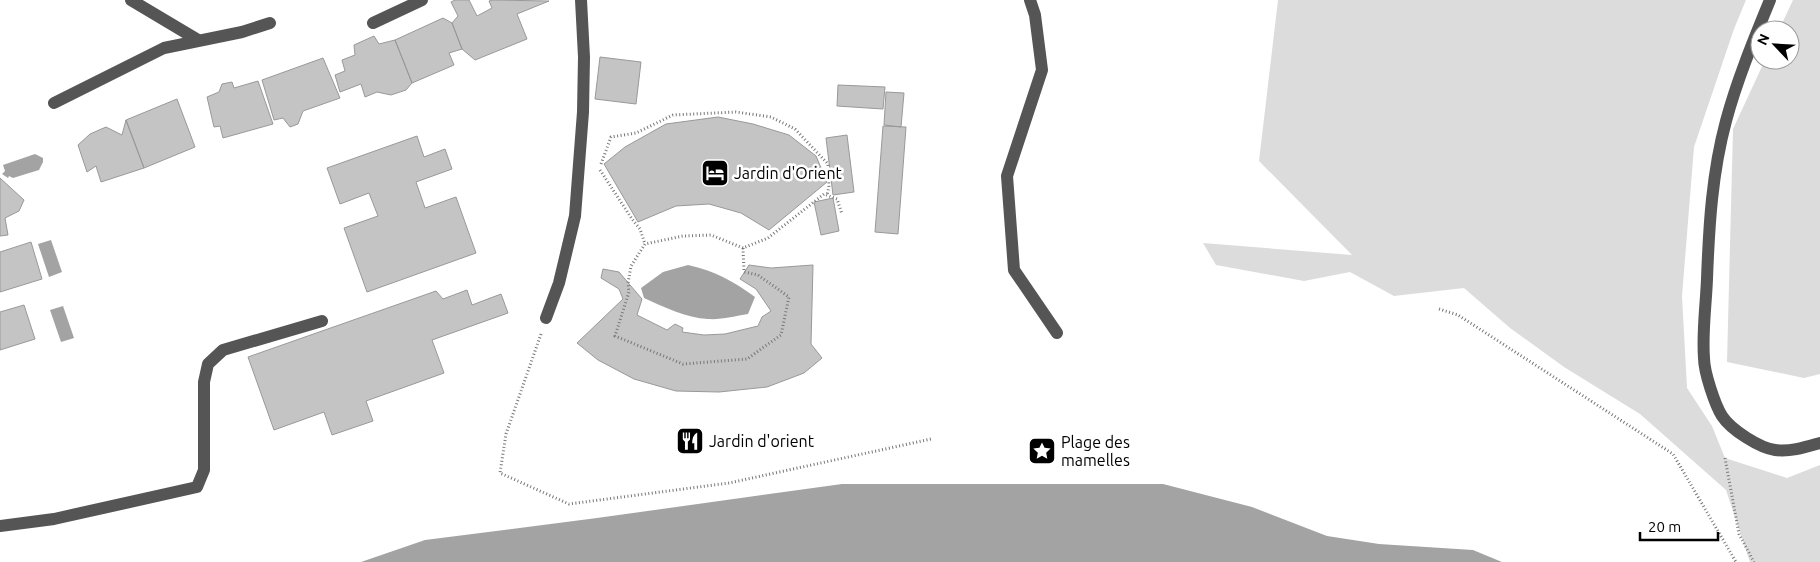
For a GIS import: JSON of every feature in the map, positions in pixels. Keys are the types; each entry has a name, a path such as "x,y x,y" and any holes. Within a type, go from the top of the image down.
{"street":[{"path":"131,0 198,40"},
{"path":"373,23 422,0"},
{"path":"546,318 558,283 575,216 583,112 584,57 581,0"},
{"path":"1030,0 1035,15 1042,70 1007,176 1014,270 1057,333"},
{"path":"1770,0 1726,120 1714,172 1709,217 1704,360 1714,398 1723,417 1739,432 1759,446 1775,450 1790,451 1820,443"},
{"path":"54,103 164,48 242,32 270,23"},
{"path":"0,526 54,519 197,487 204,470 204,382 208,364 223,350 322,321"}],"path":[{"path":"744,248 744,272 758,275 789,297 781,335 747,358 683,364 615,336 629,292 628,283 631,266 644,244 640,228 600,171 602,159 611,137 636,133 673,115 736,112 771,117 795,129 828,164 829,187 827,195"},
{"path":"644,244 684,236 711,234 744,248 768,238 824,194 837,199 842,214"},
{"path":"1439,309 1458,315 1673,454 1736,562"},
{"path":"546,318 506,434 500,473 568,504 728,483 931,439"},
{"path":"1725,458 1740,534 1754,562"}],"shaded area":[{"path":"1278,0 1746,0 1734,29 1694,147 1682,296 1687,388 1712,426 1725,458 1787,478 1820,465 1820,562 1750,562 1726,490 1640,414 1564,367 1510,328 1464,288 1394,296 1350,272 1304,281 1216,265 1203,243 1352,255 1259,161"},
{"path":"1793,0 1820,0 1820,374 1804,378 1727,362 1733,129 1760,70 1800,70 1800,20 1784,20"},
{"path":"35,154 43,158 39,170 13,178 9,176 8,178 2,174 5,171 3,165"},
{"path":"51,240 62,272 49,277 38,244"},
{"path":"688,265 723,277 755,297 748,314 718,319 692,317 675,312 644,298 641,288 663,272"},
{"path":"63,306 74,338 61,342 50,310"},
{"path":"842,484 1163,484 1252,507 1327,536 1379,544 1473,550 1502,562 361,562 425,540"}],"building":[{"path":"455,0 469,0 477,16 492,8 489,1 493,0 549,1 517,14 527,39 475,60 462,49 452,23 458,16 451,2"},
{"path":"443,18 452,23 462,49 449,53 454,65 412,83 395,40"},
{"path":"374,36 379,44 395,40 412,83 406,90 391,95 377,92 365,97 361,84 340,92 335,75 345,71 342,60 355,55 354,45"},
{"path":"600,57 641,62 636,104 595,99"},
{"path":"323,58 340,98 303,111 298,124 290,127 283,118 274,120 262,80"},
{"path":"258,81 273,124 223,138 220,126 214,127 207,97 219,92 222,84 232,82 234,88"},
{"path":"838,85 885,87 883,109 837,106"},
{"path":"886,92 904,93 901,127 884,125"},
{"path":"177,99 195,147 144,168 126,120"},
{"path":"718,117 753,124 789,135 816,156 827,182 769,230 741,213 709,204 676,206 638,222 604,164 625,147 666,124"},
{"path":"126,120 144,168 101,182 96,166 87,172 78,145 90,134 106,127 122,135"},
{"path":"883,126 906,127 898,234 875,232"},
{"path":"847,135 854,192 833,195 826,138"},
{"path":"417,136 424,157 445,149 452,169 416,182 425,208 456,197 476,253 367,292 344,228 378,216 369,193 340,204 327,168"},
{"path":"0,178 24,200 19,211 5,218 8,235 0,236"},
{"path":"833,198 839,231 821,235 814,202"},
{"path":"31,242 42,279 0,292 0,252"},
{"path":"749,265 771,268 813,265 811,344 822,358 804,373 767,387 719,392 676,391 634,379 598,360 577,343 623,299 619,289 601,278 603,269 619,272 642,299 637,315 667,330 675,324 683,328 682,332 704,335 725,334 758,326 762,317 771,311 756,289 740,279"},
{"path":"467,290 472,305 501,294 508,313 432,340 444,373 366,401 373,421 332,435 324,412 274,430 248,357 436,291 443,299"},
{"path":"24,305 35,339 0,350 0,312"}],"place":[{"name":"Jardin d'Orient","path":"715,173"},
{"name":"Jardin d'orient","path":"690,441"},
{"name":"Plage des mamelles","path":"1042,451"}]}
